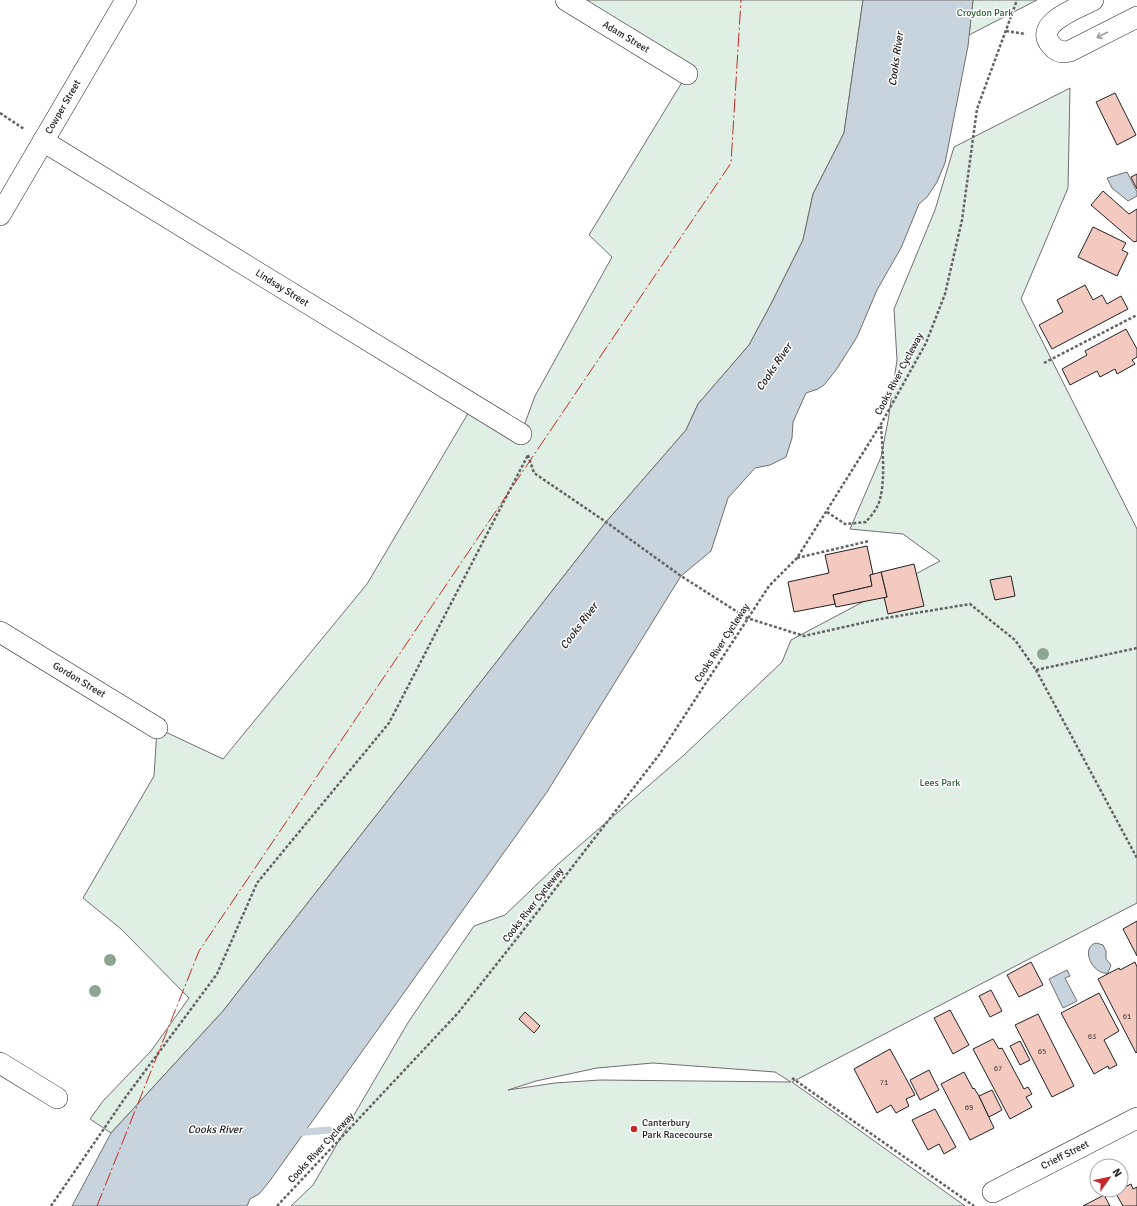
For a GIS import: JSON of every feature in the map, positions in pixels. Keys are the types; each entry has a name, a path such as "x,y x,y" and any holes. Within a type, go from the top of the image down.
{"street":[{"name":"Cowper Street","path":"0,215 126,0"},
{"name":"Adam Street","path":"566,0 687,74"},
{"path":"1093,0 1060,17 1047,29 1049,42 1059,52 1070,51 1137,17"},
{"name":"Lindsay Street","path":"43,141 521,434"},
{"name":"Gordon Street","path":"0,632 157,728"},
{"path":"0,1063 57,1098"},
{"name":"Crieff Street","path":"993,1192 1137,1118"}],"path":[{"name":"Cooks River Cycleway","path":"277,1206 458,1013 659,755 769,586 797,558 882,424 926,343 945,294 962,220 977,109 1017,0"},
{"path":"0,113 43,141"},
{"path":"1044,363 1137,315"},
{"path":"827,512 845,524 866,522 877,507 883,479 882,424"},
{"path":"521,434 534,473 606,522 680,576 747,618 804,636 880,619 970,604 1015,640 1036,670 1137,858"},
{"path":"51,1206 125,1098 217,974 257,884 389,723 528,455"},
{"path":"797,558 869,541"},
{"path":"1036,670 1137,648"},
{"path":"792,1078 974,1206"}],"green space":[{"path":"566,0 863,0 844,133 813,194 803,240 749,345 698,404 686,430 606,522 223,1011 111,1133 90,1119 103,1101 151,1051 189,998 121,929 83,898 154,776 157,728 223,759 367,584 473,405 521,434 535,396 612,257 589,235 687,74"},
{"name":"Croydon Park","path":"973,0 1037,0 969,35"},
{"name":"Lees Park","path":"1070,88 1068,188 1021,299 1137,529 1137,903 792,1082 965,1206 291,1206 313,1185 409,1021 474,926 505,915 557,865 684,755 782,662 791,640 940,561 903,534 850,529 881,457 897,360 894,309 935,210 954,147","holes":["653,1063 775,1072 791,1082 600,1080 555,1083 508,1090 536,1081 597,1068"]}],"water":[{"name":"Cooks River","path":"863,0 973,0 968,46 945,163 937,182 927,197 919,204 901,248 877,290 857,337 836,370 824,385 818,389 806,393 793,422 792,438 786,457 770,465 755,468 728,498 711,551 681,576 547,792 259,1194 250,1199 247,1206 72,1206 111,1133 223,1011 606,522 686,430 698,404 749,345 803,240 813,194 844,133"},
{"path":"1127,172 1137,192 1137,196 1128,201 1112,188 1107,178"},
{"path":"1096,943 1103,945 1106,951 1106,959 1111,965 1108,973 1103,973 1098,970 1090,961 1089,950 1091,946"},
{"path":"1067,970 1070,976 1065,978 1077,1001 1063,1008 1049,979"}],"building":[{"path":"1115,93 1136,135 1117,145 1096,102"},
{"path":"1137,174 1137,189 1131,177"},
{"path":"1103,191 1129,214 1137,209 1137,241 1134,242 1091,205"},
{"path":"1093,227 1126,243 1122,250 1128,253 1117,276 1078,257"},
{"path":"1085,285 1093,300 1102,295 1107,304 1121,296 1128,309 1052,349 1039,325 1063,312 1057,300"},
{"path":"1126,329 1137,349 1137,357 1132,360 1135,364 1117,374 1115,369 1100,377 1097,371 1070,385 1062,369 1087,355 1085,351"},
{"path":"867,546 873,574 870,575 872,586 833,595 835,604 794,612 788,582 829,573 825,555"},
{"path":"914,564 924,606 888,614 884,597 887,597 881,572"},
{"path":"881,572 887,597 836,607 833,595 872,586 870,575"},
{"path":"1011,576 1015,596 995,600 990,580"},
{"path":"1137,921 1137,956 1123,929"},
{"path":"1031,962 1043,985 1019,997 1007,975"},
{"path":"1135,962 1137,967 1136,1053 1098,979 1119,968 1120,970"},
{"path":"991,990 1002,1011 990,1017 979,996"},
{"path":"1099,993 1119,1031 1104,1040 1117,1065 1109,1069 1108,1066 1094,1074 1061,1013"},
{"path":"950,1010 969,1045 953,1054 934,1018"},
{"path":"525,1012 540,1026 534,1033 519,1019"},
{"path":"1038,1014 1074,1086 1052,1097 1015,1025"},
{"path":"993,1039 999,1049 1002,1048 1024,1089 1028,1087 1032,1094 1026,1097 1032,1107 1010,1119 973,1049"},
{"path":"1020,1041 1030,1060 1020,1065 1010,1046"},
{"path":"890,1049 915,1095 906,1099 909,1106 896,1113 891,1105 877,1113 854,1069"},
{"path":"929,1070 939,1090 920,1100 910,1080"},
{"path":"964,1072 973,1089 974,1088 979,1096 994,1128 970,1140 941,1084"},
{"path":"992,1090 1002,1110 989,1117 979,1096"},
{"path":"935,1109 956,1147 944,1154 939,1144 928,1150 912,1120"},
{"path":"1131,1184 1133,1189 1137,1187 1137,1206 1123,1206 1118,1198 1129,1198 1129,1185"},
{"path":"1098,1198 1106,1198 1110,1206 1083,1206"}],"waterway":[{"path":"295,1133 329,1130"}],"power":[{"path":"97,1206 199,951 731,163 741,0"}],"place":[{"name":"Canterbury Park Racecourse","path":"634,1129"}]}
